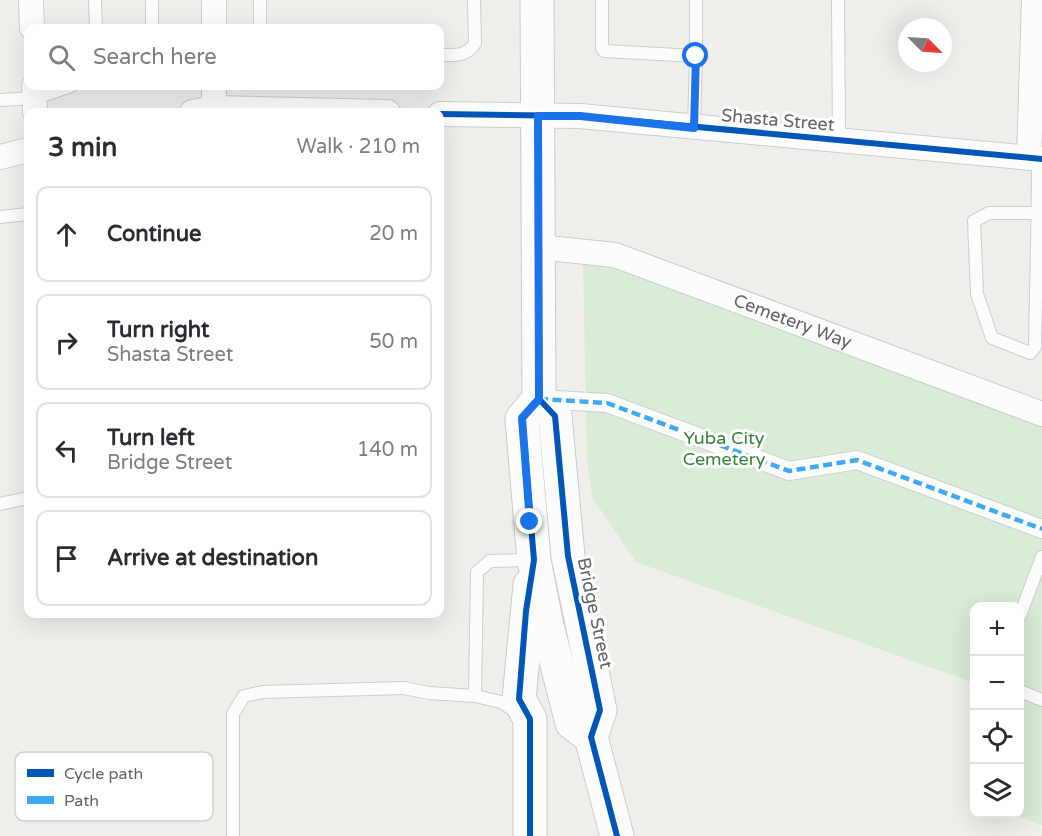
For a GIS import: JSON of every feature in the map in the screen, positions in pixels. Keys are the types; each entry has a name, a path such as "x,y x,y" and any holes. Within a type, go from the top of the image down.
{"main road":[{"path":"537,0 539,399 522,418 534,560 553,653 572,723 591,737 617,836"},
{"name":"Bridge Street","path":"539,399 555,416 568,556 600,710 591,737"},
{"path":"530,836 530,719 519,699 526,611 534,560"}],"street":[{"path":"31,0 32,24"},
{"path":"214,0 214,24"},
{"path":"1034,0 1036,159"},
{"path":"207,102 315,108"},
{"name":"Shasta Street","path":"444,114 580,116 1036,159"},
{"path":"0,157 24,151"},
{"name":"Cemetery Way","path":"538,247 615,255 1042,414"},
{"path":"539,399 607,402 789,471 857,460 1042,530"}],"lane":[{"path":"95,0 96,24"},
{"path":"152,0 152,24"},
{"path":"260,0 260,24"},
{"path":"444,55 465,53 475,43 474,0"},
{"path":"602,0 602,48 604,51 696,56"},
{"path":"694,128 696,0"},
{"path":"838,0 839,141"},
{"path":"0,100 34,99 60,90"},
{"path":"1036,159 1040,213 1039,317 1035,347 1030,353 992,338 977,294 974,221 989,213 1040,213"},
{"path":"0,217 24,214"},
{"path":"0,504 24,499"},
{"path":"1024,604 1042,557"},
{"path":"475,696 477,572 490,561 534,560"},
{"path":"233,836 233,714 244,696 263,692 404,688 429,693 475,696 501,702 530,719"},
{"path":"1024,693 1042,700"}],"green space":[{"name":"Yuba City Cemetery","path":"613,263 1042,420 1042,825 1022,818 1024,818 1024,602 970,602 970,682 636,562 592,497 587,460 583,264"}],"marked path":[{"path":"539,399 607,403 789,471 857,460 1042,529"}],"cycle path":[{"path":"444,114 580,116 1042,159"},
{"path":"530,836 530,719 519,699 526,611 534,560 522,419 539,399 538,116"},
{"path":"539,399 555,416 568,556 600,710 591,737 617,836"}],"route":[{"path":"530,522 522,418 539,399 538,116 580,116 694,128 696,56"}]}
